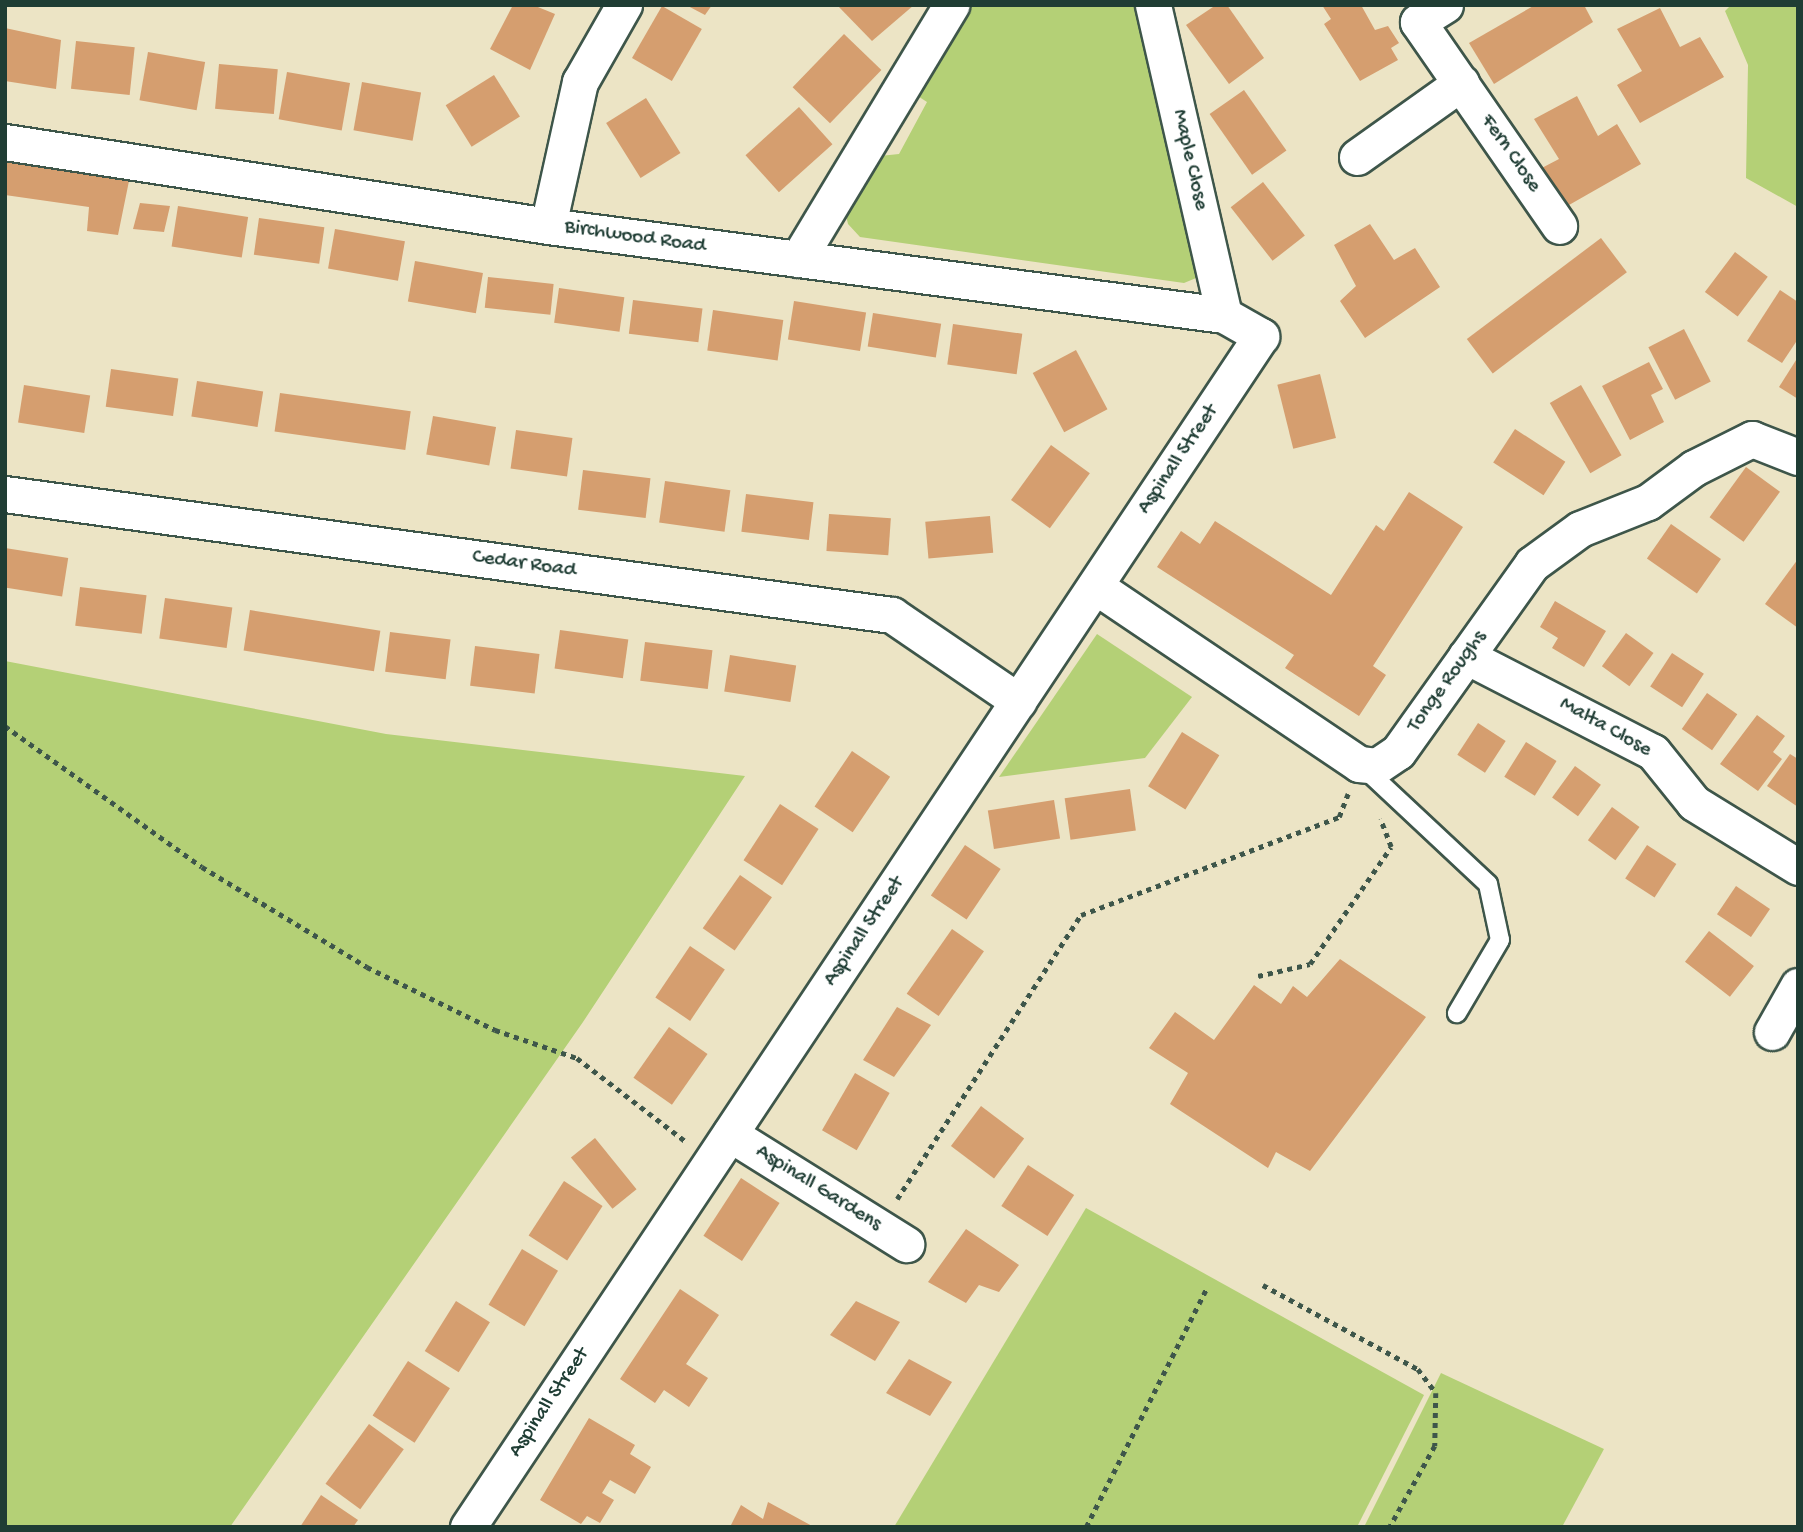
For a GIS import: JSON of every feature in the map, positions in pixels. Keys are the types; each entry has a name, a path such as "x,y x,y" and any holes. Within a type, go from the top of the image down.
{"street":[{"path":"548,226 580,82 624,5"},
{"path":"798,259 951,5"},
{"name":"Maple Close","path":"1153,5 1224,315"},
{"name":"Fern Close","path":"1445,5 1418,22 1559,226"},
{"path":"1357,157 1461,83"},
{"name":"Birchwood Road","path":"5,142 548,226 1224,315 1261,336"},
{"name":"Aspinall Street","path":"468,1527 1261,336"},
{"name":"Tonge Roughs","path":"1359,764 1377,766 1398,752 1532,564 1580,529 1648,502 1694,468 1752,439 1796,457"},
{"name":"Cedar Road","path":"5,494 892,615 1018,701"},
{"path":"1095,586 1359,764"},
{"name":"Malta Close","path":"1466,656 1653,752 1694,803 1798,867"},
{"path":"1772,1032 1798,986"},
{"name":"Aspinall Gardens","path":"721,1148 893,1235"}],"lane":[{"path":"1359,764 1488,884 1500,940 1457,1013"}],"path":[{"path":"5,726 202,867 367,967 495,1030 577,1058 721,1148"},
{"path":"893,1235 1081,915 1339,817 1359,764"},
{"path":"1258,976 1310,964 1391,847 1377,811"},
{"path":"1263,1285 1418,1369 1436,1393 1435,1446 1390,1527"},
{"path":"1086,1527 1207,1287"}],"green space":[{"path":"965,5 1146,5 1201,276 1184,283 860,237 848,224 844,207 870,157 899,154 927,102 913,93"},
{"path":"1731,5 1798,5 1798,207 1746,178 1748,65 1725,11"},
{"path":"1097,634 1192,697 1145,758 999,777"},
{"path":"5,661 386,734 745,776 583,1022 230,1527 5,1527"},
{"path":"1086,1208 1424,1395 1357,1527 894,1527"},
{"path":"1441,1373 1604,1449 1562,1527 1364,1527"}],"building":[{"path":"513,5 533,5 555,14 530,70 490,49"},
{"path":"686,5 712,5 705,15"},
{"path":"837,5 914,5 872,41"},
{"path":"1216,5 1227,5 1264,58 1229,84 1186,25"},
{"path":"1322,5 1361,5 1375,30 1388,26 1399,43 1391,48 1398,60 1360,81 1324,24 1331,19"},
{"path":"1535,5 1584,5 1593,22 1494,84 1469,43"},
{"path":"662,6 702,29 672,81 632,58"},
{"path":"1660,8 1680,47 1700,37 1724,77 1640,123 1617,85 1642,71 1617,29"},
{"path":"5,28 61,40 56,89 5,81"},
{"path":"844,34 881,70 830,123 793,87"},
{"path":"76,41 135,47 130,95 71,89"},
{"path":"148,52 205,62 197,110 139,100"},
{"path":"219,64 278,69 274,114 215,109"},
{"path":"287,72 350,83 342,130 279,119"},
{"path":"494,75 520,117 472,147 446,105"},
{"path":"362,82 421,92 413,141 353,130"},
{"path":"1244,90 1286,151 1252,175 1210,114"},
{"path":"1577,96 1598,136 1617,124 1641,164 1562,209 1536,171 1559,159 1534,119"},
{"path":"646,98 680,153 641,178 606,123"},
{"path":"799,107 832,144 779,192 745,155"},
{"path":"5,162 129,181 118,235 87,231 89,207 5,195"},
{"path":"1263,182 1305,236 1273,261 1231,207"},
{"path":"140,203 170,206 164,232 133,229"},
{"path":"178,206 248,217 242,258 172,246"},
{"path":"259,218 324,227 319,264 254,255"},
{"path":"1370,224 1394,260 1415,248 1440,287 1365,338 1340,301 1356,286 1334,245"},
{"path":"335,229 405,241 398,281 328,268"},
{"path":"1601,238 1627,272 1493,373 1467,339"},
{"path":"1735,252 1768,277 1738,317 1705,292"},
{"path":"415,261 483,273 476,313 408,301"},
{"path":"488,277 554,284 550,315 485,308"},
{"path":"559,288 624,297 619,332 554,323"},
{"path":"1780,290 1798,302 1798,339 1782,363 1747,341"},
{"path":"633,300 702,309 698,342 629,334"},
{"path":"794,301 866,312 860,351 788,340"},
{"path":"713,310 783,320 778,360 707,351"},
{"path":"873,313 941,324 936,357 868,347"},
{"path":"953,324 1022,334 1017,374 947,365"},
{"path":"1684,329 1711,382 1675,400 1648,347"},
{"path":"1076,350 1107,409 1064,432 1033,373"},
{"path":"1798,357 1798,399 1779,387"},
{"path":"1649,362 1663,389 1651,395 1664,422 1630,440 1602,386"},
{"path":"111,369 178,378 173,416 106,407"},
{"path":"1320,374 1336,438 1293,449 1277,385"},
{"path":"197,381 263,391 258,427 191,417"},
{"path":"24,385 90,395 84,433 18,423"},
{"path":"1581,385 1622,455 1590,473 1550,403"},
{"path":"280,393 411,411 405,450 275,432"},
{"path":"433,416 496,427 489,466 426,454"},
{"path":"1515,429 1565,462 1544,495 1493,463"},
{"path":"516,430 572,438 567,477 511,469"},
{"path":"1051,445 1090,473 1050,528 1011,500"},
{"path":"1746,467 1780,492 1744,542 1710,517"},
{"path":"583,470 650,478 646,518 578,510"},
{"path":"665,481 730,490 725,532 659,523"},
{"path":"1409,492 1463,527 1373,666 1386,675 1359,716 1285,668 1294,655 1157,567 1181,531 1200,544 1215,521 1331,595 1376,525 1384,531"},
{"path":"746,494 813,502 809,540 741,532"},
{"path":"829,514 891,518 888,555 826,551"},
{"path":"990,516 993,553 928,559 925,522"},
{"path":"1671,524 1721,559 1697,593 1647,558"},
{"path":"5,548 68,558 62,597 5,587"},
{"path":"1798,559 1798,628 1765,604"},
{"path":"80,587 147,595 142,634 75,626"},
{"path":"165,598 232,607 227,648 159,639"},
{"path":"1555,601 1606,631 1584,667 1552,648 1558,638 1540,627"},
{"path":"250,610 380,631 374,671 244,650"},
{"path":"560,630 628,640 623,678 555,669"},
{"path":"390,632 451,639 446,679 385,672"},
{"path":"1626,633 1654,653 1629,686 1602,666"},
{"path":"645,642 712,650 708,689 640,681"},
{"path":"475,646 540,654 535,694 470,686"},
{"path":"1672,653 1704,674 1682,707 1650,687"},
{"path":"730,655 796,665 790,702 724,692"},
{"path":"1707,693 1737,714 1712,750 1682,729"},
{"path":"1757,715 1785,736 1773,752 1782,759 1758,791 1720,764"},
{"path":"1478,723 1506,741 1485,773 1457,755"},
{"path":"1182,732 1219,755 1185,810 1148,786"},
{"path":"1526,742 1557,761 1535,796 1504,777"},
{"path":"852,751 890,777 853,832 815,807"},
{"path":"1790,754 1798,759 1798,807 1767,786"},
{"path":"1575,766 1601,785 1578,816 1552,798"},
{"path":"1130,789 1136,831 1070,840 1065,798"},
{"path":"1054,800 1060,839 994,849 988,810"},
{"path":"780,804 819,829 782,885 744,860"},
{"path":"1612,807 1640,827 1615,860 1588,840"},
{"path":"965,845 1001,869 967,920 931,896"},
{"path":"1647,845 1676,864 1655,898 1625,879"},
{"path":"740,875 772,897 735,951 703,928"},
{"path":"1736,886 1770,909 1751,937 1717,914"},
{"path":"952,929 984,951 939,1016 907,994"},
{"path":"1709,931 1754,966 1730,997 1685,962"},
{"path":"690,946 725,969 690,1021 655,997"},
{"path":"1340,959 1426,1017 1310,1171 1276,1152 1268,1168 1170,1104 1188,1073 1149,1048 1175,1012 1214,1040 1254,985 1281,1004 1293,986 1307,997"},
{"path":"897,1007 931,1025 894,1077 863,1060"},
{"path":"669,1027 708,1054 672,1105 633,1078"},
{"path":"855,1073 890,1093 857,1150 822,1130"},
{"path":"981,1106 1024,1138 994,1178 951,1146"},
{"path":"595,1138 637,1189 612,1209 571,1158"},
{"path":"1028,1165 1074,1195 1047,1236 1001,1206"},
{"path":"741,1178 780,1203 742,1261 703,1236"},
{"path":"564,1181 603,1206 567,1261 529,1236"},
{"path":"966,1229 1019,1265 999,1292 979,1285 966,1303 928,1282"},
{"path":"522,1249 558,1271 525,1326 489,1305"},
{"path":"680,1289 719,1315 686,1364 708,1378 689,1407 664,1390 655,1403 620,1379"},
{"path":"456,1301 490,1322 459,1372 425,1351"},
{"path":"856,1301 900,1322 875,1361 830,1335"},
{"path":"909,1359 952,1382 930,1416 886,1393"},
{"path":"408,1361 450,1388 415,1443 373,1416"},
{"path":"589,1418 635,1445 630,1454 651,1467 635,1494 610,1480 602,1493 614,1500 600,1523 587,1516 581,1524 540,1500"},
{"path":"369,1424 404,1449 360,1509 326,1484"},
{"path":"321,1495 358,1520 353,1527 300,1527"},
{"path":"768,1502 814,1527 730,1527 741,1505 763,1519"}]}
